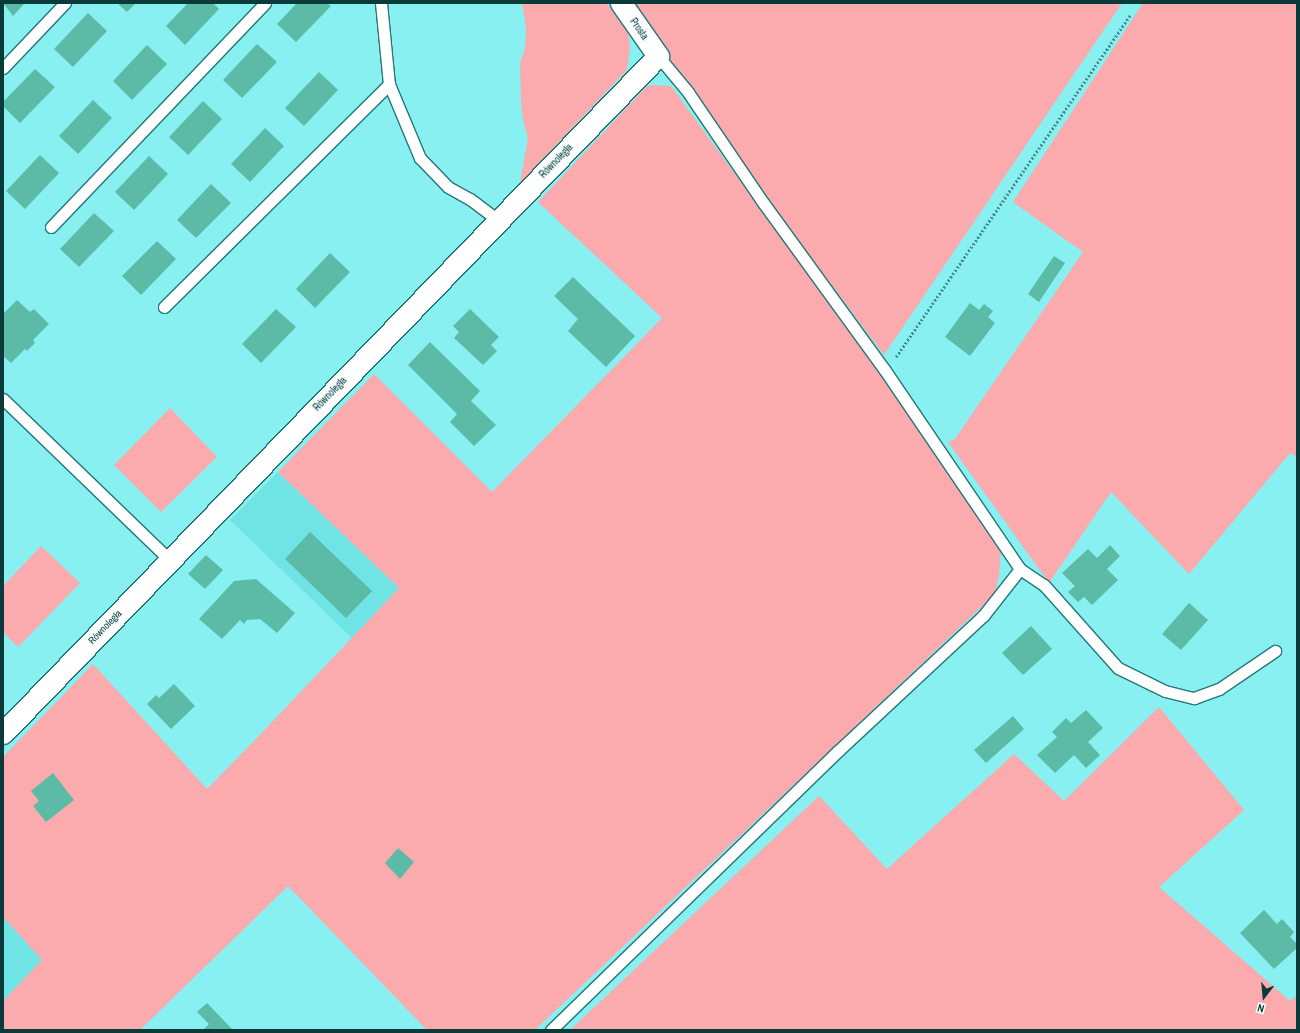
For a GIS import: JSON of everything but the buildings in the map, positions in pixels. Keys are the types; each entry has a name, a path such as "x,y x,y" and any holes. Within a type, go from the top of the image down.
{"street":[{"name":"Prosta","path":"621,3 658,56"},
{"name":"Równoległa","path":"3,733 658,56"}],"lane":[{"path":"3,68 65,3"},
{"path":"51,227 265,3"},
{"path":"381,3 390,84 420,158 448,187 470,199 498,220"},
{"path":"658,56 688,92 764,204 884,369 1020,569 1044,585 1118,668 1165,691 1194,698 1219,689 1275,651"},
{"path":"164,307 390,84"},
{"path":"3,399 170,560"},
{"path":"550,1030 838,751 984,616 1020,569"}],"path":[{"path":"884,369 899,354 1130,15"}],"shaded area":[{"path":"522,3 606,3 628,32 630,48 627,70 520,183 528,138 523,120 521,100 520,64 525,48 526,27"},
{"path":"630,3 1122,3 884,355 738,160"},
{"path":"1143,3 1297,3 1297,457 1290,453 1189,574 1111,492 1049,583 948,442 955,439 1083,252 1013,202"},
{"path":"647,86 671,86 894,393 1001,547 999,576 994,595 535,1030 427,1030 288,886 140,1030 3,1030 3,1001 42,960 3,917 3,757 93,664 207,789 252,743 399,588 278,472 374,374 492,492 662,318 538,202"},
{"path":"170,408 217,457 161,512 114,465"},
{"path":"278,472 399,588 353,639 230,520"},
{"path":"41,546 80,583 18,647 3,632 3,586"},
{"path":"1159,707 1244,810 1159,887 1290,1001 1297,995 1297,1030 570,1030 819,796 887,869 1014,754 1064,801"},
{"path":"3,917 42,960 3,1001"}]}
